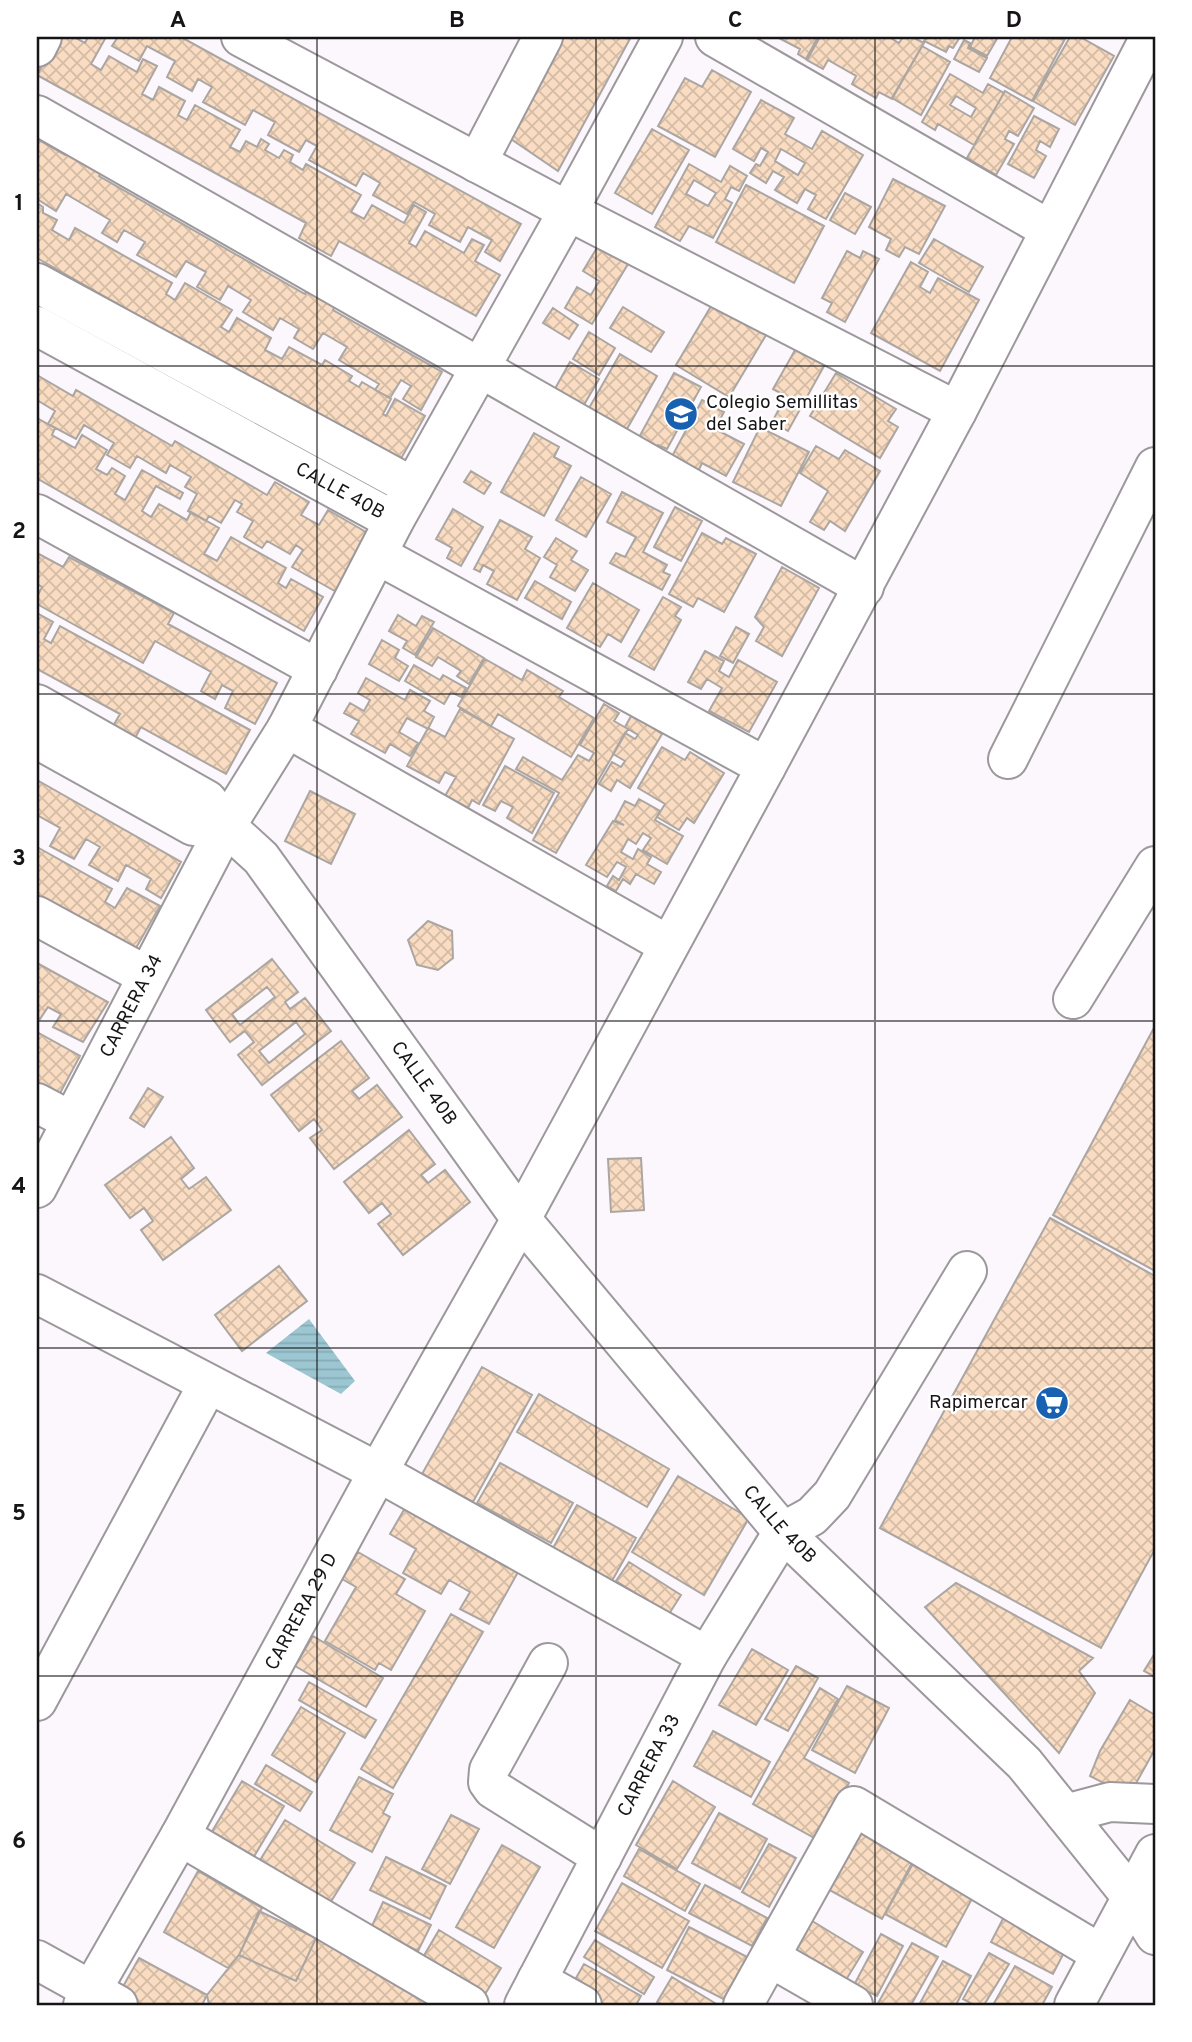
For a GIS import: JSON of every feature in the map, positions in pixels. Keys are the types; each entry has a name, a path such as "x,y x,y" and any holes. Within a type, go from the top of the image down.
{"street":[{"path":"37,47 42,37"},
{"path":"241,37 568,211 957,411"},
{"path":"477,163 543,37"},
{"path":"37,739 193,826 226,825 287,728 413,487 663,37"},
{"path":"715,37 1050,230"},
{"name":"CARRERA 29 D","path":"97,2000 180,1836 378,1472 521,1219 864,587 1050,230 1145,38"},
{"path":"37,114 864,587"},
{"name":"CALLE 40B","path":"37,283 413,487"},
{"name":"CALLE 40B","path":"37,326 766,767"},
{"path":"1008,760 1155,467"},
{"path":"37,514 318,669"},
{"name":"CALLE 40B","path":"37,704 207,800 226,825 261,859 521,1219 783,1532 1024,1762 1131,1896 1155,1935"},
{"path":"287,728 668,945"},
{"name":"CARRERA 34","path":"37,1188 226,825"},
{"path":"1073,999 1155,866"},
{"path":"37,916 147,976"},
{"path":"37,1103 71,1121"},
{"path":"783,1532 812,1516 832,1495 967,1271"},
{"path":"37,1294 378,1472 707,1656"},
{"path":"37,1701 208,1384"},
{"name":"CARRERA 33","path":"531,1992 707,1656 783,1532"},
{"path":"548,1663 489,1770 488,1782 493,1789 602,1857"},
{"path":"1065,1814 1110,1802 1155,1804"},
{"path":"743,2005 854,1806 1101,1954"},
{"path":"180,1836 469,2005"},
{"path":"1074,2005 1155,1854"},
{"path":"771,1958 853,2005"},
{"path":"37,1960 97,2000"},
{"path":"531,1992 582,2005"}],"water":[{"path":"309,1319 355,1381 341,1394 266,1353"}],"building":[{"path":"57,37 74,37 85,43 88,37 106,37 91,64 101,70 109,56 137,72 143,59 157,66 142,94 153,100 159,87 185,101 178,115 187,120 195,105 240,130 230,147 240,152 246,141 257,147 261,139 269,144 265,150 279,158 284,150 293,155 290,162 303,170 306,164 361,195 351,212 364,219 372,205 404,223 414,205 426,212 409,243 416,247 425,231 464,253 472,239 484,245 475,261 500,275 476,316 339,241 331,256 299,238 306,223 37,75"},
{"path":"118,37 181,37 521,224 500,261 485,252 492,240 468,227 460,242 429,225 435,214 414,202 407,214 373,195 380,183 363,173 356,186 309,160 317,146 306,140 299,152 268,135 275,122 253,110 245,125 203,102 212,87 198,79 192,91 167,77 175,61 147,46 139,61 112,46"},
{"path":"563,37 631,37 558,171 508,137"},
{"path":"777,37 818,37 806,59 798,54 800,49"},
{"path":"820,37 889,37 899,43 903,37 912,37 924,43 892,99 879,92 876,98 852,84 856,76 828,60 823,69 807,60"},
{"path":"927,37 960,37 953,48 949,46 946,52 924,41"},
{"path":"975,37 998,37 987,56 970,47"},
{"path":"1012,37 1065,39 1032,101 990,78"},
{"path":"1070,37 1080,37 1114,56 1075,125 1033,101"},
{"path":"964,40 970,43 968,48 987,58 979,72 954,59"},
{"path":"922,46 950,62 921,115 892,98"},
{"path":"712,70 751,92 715,157 658,126 685,78 702,87"},
{"path":"950,74 983,93 988,84 1004,93 974,145 938,124 935,130 922,122","holes":["956,96 976,108 971,117 950,105"]},
{"path":"1005,91 1034,108 1018,136 1009,131 1005,139 1014,144 996,175 967,158"},
{"path":"761,100 794,118 785,134 812,149 822,131 863,155 826,219 808,209 816,195 805,189 797,203 775,190 784,177 773,171 766,183 750,173 756,164 760,166 768,152 761,148 754,161 733,149","holes":["781,149 805,163 798,175 775,161"]},
{"path":"1034,116 1059,129 1050,147 1040,141 1036,150 1046,156 1034,178 1008,164"},
{"path":"652,129 689,150 652,214 615,193"},
{"path":"75,138 109,158 99,176 305,294 312,281 340,297 333,310 442,372 421,410 403,399 411,386 401,380 390,398 375,390 379,384 339,360 347,347 323,333 313,349 294,338 299,329 280,318 273,330 243,312 251,300 228,286 220,300 197,287 206,272 186,261 176,277 137,255 145,242 124,230 117,242 102,233 110,220 66,194 56,211 37,199 37,139 65,155"},
{"path":"689,164 721,182 730,166 747,176 739,191 731,187 725,199 732,203 713,238 689,226 680,241 655,227","holes":["694,180 716,193 708,206 686,194"]},
{"path":"893,179 945,206 919,254 905,247 899,257 886,250 891,239 869,227"},
{"path":"746,185 824,226 794,283 716,242"},
{"path":"845,193 871,207 855,234 830,220"},
{"path":"37,203 43,207 43,213 57,220 52,230 69,240 75,228 172,283 166,294 175,300 185,283 232,310 221,327 229,332 237,318 271,338 265,350 282,359 289,347 322,365 325,360 352,376 349,381 359,387 362,382 391,399 383,414 386,416 395,399 425,416 398,464 37,258"},
{"path":"934,239 983,267 969,292 919,263"},
{"path":"598,246 628,264 592,324 565,308 577,287 591,295 599,281 583,271"},
{"path":"847,251 860,258 863,251 879,259 845,322 827,312 832,303 822,298"},
{"path":"911,262 928,272 920,287 930,293 938,278 979,300 940,371 871,333"},
{"path":"713,303 766,335 729,397 676,365"},
{"path":"623,307 664,332 651,352 610,328"},
{"path":"553,308 578,325 569,339 543,323"},
{"path":"589,332 615,348 599,375 573,359"},
{"path":"799,343 828,359 788,431 772,422 786,396 773,389"},
{"path":"620,354 657,376 627,429 589,408"},
{"path":"570,362 599,379 581,410 552,394"},
{"path":"674,373 701,387 667,449 658,445 655,451 637,441"},
{"path":"836,373 896,409 888,421 898,427 880,458 810,416"},
{"path":"37,375 73,396 76,390 172,446 175,441 267,495 275,482 309,502 301,515 319,525 328,510 373,536 340,594 292,567 303,550 296,545 290,554 267,541 262,548 244,537 253,521 237,512 242,504 235,500 221,523 209,516 206,521 188,511 197,494 185,487 191,477 170,465 166,473 137,456 130,468 107,455 114,443 84,425 76,439 48,424 55,411 37,400"},
{"path":"702,400 724,412 715,429 744,444 726,476 702,463 696,476 669,462"},
{"path":"37,418 55,428 52,435 75,448 82,435 107,450 96,469 107,475 112,468 125,476 115,494 125,500 142,470 183,493 180,499 156,486 142,511 151,517 159,504 187,520 191,512 219,528 204,554 217,561 231,537 286,568 278,583 286,588 291,579 323,597 304,631 37,480"},
{"path":"760,427 809,452 781,506 733,482"},
{"path":"534,433 559,447 554,457 571,466 544,516 501,492"},
{"path":"816,446 839,459 845,450 880,471 845,531 830,521 824,530 810,522 828,491 800,473"},
{"path":"471,471 491,483 484,494 464,482"},
{"path":"581,477 611,494 586,537 556,520"},
{"path":"622,492 663,513 643,552 667,565 663,572 670,575 662,590 610,563 616,553 625,557 636,537 607,522"},
{"path":"675,507 702,521 681,561 654,547"},
{"path":"453,509 483,527 461,566 447,558 452,548 436,539"},
{"path":"500,520 532,537 525,549 540,558 517,600 487,584 494,571 483,565 480,572 474,569"},
{"path":"702,533 722,544 726,538 756,554 724,612 698,598 693,607 669,594"},
{"path":"556,538 577,551 571,560 588,570 575,591 550,577 557,565 544,557"},
{"path":"37,553 63,567 69,557 174,613 168,624 277,683 255,724 225,708 233,691 222,685 215,699 201,691 211,672 155,641 143,663 37,604 42,587 37,584"},
{"path":"782,567 819,588 782,656 756,641 764,627 755,617"},
{"path":"535,581 571,602 562,619 525,598"},
{"path":"593,583 639,610 621,642 608,634 600,647 567,628"},
{"path":"663,597 681,607 675,616 681,620 654,670 629,656"},
{"path":"37,613 53,622 44,639 51,643 60,626 250,730 226,774 141,727 135,738 113,726 120,714 37,669"},
{"path":"398,615 416,626 422,616 434,622 415,655 403,648 407,641 389,631"},
{"path":"736,627 749,634 733,663 720,656"},
{"path":"433,628 484,658 469,684 457,676 461,671 438,657 432,666 416,657"},
{"path":"382,640 399,650 395,658 408,666 399,681 369,664"},
{"path":"705,651 724,661 719,671 729,677 738,660 777,682 749,732 709,711 722,688 707,679 701,689 688,682"},
{"path":"485,659 522,680 527,670 563,691 559,697 594,718 571,757 498,714 491,726 458,706"},
{"path":"414,665 440,680 443,675 466,688 461,697 451,692 444,704 405,681"},
{"path":"366,678 405,700 410,690 430,701 424,711 434,717 428,729 407,718 399,732 418,743 410,756 390,744 385,753 351,734 359,721 344,713 350,703 364,711 370,700 358,693"},
{"path":"604,704 619,713 614,721 628,729 556,853 533,840 559,793 516,769 523,757 562,780 578,755 589,761 594,753 580,745"},
{"path":"460,709 514,739 479,804 472,800 468,808 445,796 456,777 445,772 439,783 407,766 428,728 445,737"},
{"path":"634,711 656,724 653,728 662,734 630,788 617,780 611,791 599,784 612,762 621,767 625,761 613,754 625,733 635,739 638,735 625,727"},
{"path":"662,747 685,760 690,752 724,773 694,823 687,818 679,830 657,817 665,804 638,788"},
{"path":"505,766 554,793 532,833 507,818 513,807 501,801 495,811 483,805"},
{"path":"37,780 181,862 161,898 146,889 151,879 126,865 118,881 89,865 100,847 86,839 74,859 50,846 60,828 37,815"},
{"path":"310,791 355,814 331,864 285,841"},
{"path":"639,799 660,811 655,820 683,836 667,864 643,850 651,838 643,833 636,844 628,839 621,852 633,859 638,849 651,857 647,864 661,872 654,884 636,874 630,884 623,879 616,891 607,886 613,876 619,880 626,867 617,862 607,877 586,865 613,821 624,825 615,820 625,801 635,806"},
{"path":"37,847 112,889 105,902 115,908 127,888 160,906 132,955 37,915"},
{"path":"428,921 452,931 453,958 438,970 417,965 408,940"},
{"path":"272,959 298,992 285,1002 290,1009 305,998 331,1031 262,1085 238,1055 254,1042 245,1031 230,1042 206,1010","holes":["267,987 275,997 240,1025 232,1014","296,1022 305,1034 269,1063 259,1051"]},
{"path":"37,963 108,1002 83,1042 53,1027 61,1014 48,1007 40,1019 37,1017"},
{"path":"1155,1026 1155,1271 1053,1215"},
{"path":"37,1032 80,1056 58,1097 37,1086"},
{"path":"341,1041 369,1078 352,1091 359,1099 377,1085 402,1117 334,1169 310,1138 322,1130 314,1119 299,1131 271,1095"},
{"path":"148,1088 163,1097 144,1127 130,1118"},
{"path":"409,1130 435,1164 421,1175 428,1183 445,1170 470,1202 403,1255 378,1224 391,1214 382,1203 369,1213 344,1182"},
{"path":"171,1137 194,1168 181,1179 189,1189 206,1177 231,1210 163,1260 141,1230 153,1221 144,1208 130,1218 105,1185"},
{"path":"641,1158 644,1210 611,1212 608,1159"},
{"name":"Rapimercar","path":"1050,1218 1155,1276 1155,1549 1101,1648 880,1528"},
{"path":"279,1266 307,1301 242,1351 215,1315"},
{"path":"482,1367 532,1395 473,1502 422,1474"},
{"path":"539,1394 669,1469 647,1507 517,1432"},
{"path":"500,1463 573,1503 551,1543 477,1503"},
{"path":"678,1476 749,1518 704,1595 632,1552"},
{"path":"409,1501 522,1565 489,1624 460,1609 470,1592 449,1580 441,1594 403,1573 416,1549 390,1534"},
{"path":"577,1505 636,1538 612,1581 553,1548"},
{"path":"358,1552 405,1579 396,1594 425,1611 391,1670 379,1663 375,1670 325,1641 356,1587 342,1579"},
{"path":"629,1562 681,1595 669,1614 616,1581"},
{"path":"956,1583 1093,1658 1079,1671 1095,1693 1059,1753 925,1607"},
{"path":"451,1614 483,1632 393,1788 361,1769"},
{"path":"313,1636 383,1678 366,1707 295,1666"},
{"path":"752,1649 788,1670 756,1725 719,1705"},
{"path":"1155,1653 1155,1677 1144,1671"},
{"path":"796,1666 818,1678 788,1731 765,1719"},
{"path":"309,1682 376,1720 365,1738 299,1700"},
{"path":"847,1686 889,1708 855,1773 812,1750"},
{"path":"820,1688 838,1699 804,1758 849,1783 816,1839 753,1804"},
{"path":"1130,1700 1155,1715 1155,1749 1129,1796 1090,1776 1100,1751"},
{"path":"301,1707 345,1733 316,1782 272,1755"},
{"path":"713,1731 770,1762 751,1797 694,1766"},
{"path":"266,1765 312,1792 300,1811 255,1784"},
{"path":"359,1777 393,1794 383,1813 390,1817 372,1852 330,1830"},
{"path":"242,1781 284,1806 249,1865 207,1840"},
{"path":"673,1781 715,1807 677,1869 636,1845"},
{"path":"853,1812 920,1848 882,1919 815,1882"},
{"path":"719,1813 767,1839 740,1889 692,1863"},
{"path":"451,1815 479,1829 450,1884 422,1869"},
{"path":"285,1820 355,1863 327,1908 257,1865"},
{"path":"769,1844 796,1858 769,1907 742,1892"},
{"path":"502,1845 540,1867 494,1948 456,1927"},
{"path":"639,1849 700,1884 685,1911 624,1876"},
{"path":"920,1851 980,1884 946,1947 885,1914"},
{"path":"386,1857 446,1886 430,1919 370,1890"},
{"path":"198,1871 262,1908 239,1955 228,1968 164,1932"},
{"path":"622,1883 689,1921 662,1968 595,1931"},
{"path":"705,1885 767,1918 752,1946 689,1913"},
{"path":"383,1902 431,1925 418,1951 371,1928"},
{"path":"1009,1907 1071,1939 1053,1974 991,1942"},
{"path":"259,1911 316,1938 296,1981 239,1955"},
{"path":"804,1916 863,1952 841,1988 782,1952"},
{"path":"689,1927 753,1960 731,2003 667,1970"},
{"path":"439,1930 501,1968 484,1996 422,1959"},
{"path":"881,1934 903,1946 877,1996 854,1985"},
{"path":"316,1938 437,2005 209,2005 207,1995 239,1955 296,1981"},
{"path":"595,1940 654,1977 644,1994 584,1957"},
{"path":"912,1943 938,1957 911,2005 877,2005"},
{"path":"989,1953 1009,1964 984,2005 974,2005 963,1999"},
{"path":"139,1958 207,1995 202,2005 128,2005 116,1999"},
{"path":"943,1961 971,1976 956,2005 919,2005"},
{"path":"584,1964 641,1996 636,2005 590,2005 568,1992"},
{"path":"1015,1966 1052,1987 1042,2005 993,2005"},
{"path":"672,1977 718,2005 663,2005 657,2002"}],"place":[{"name":"Colegio Semillitas del Saber","path":"681,414"},
{"name":"Rapimercar","path":"1052,1403"}]}
